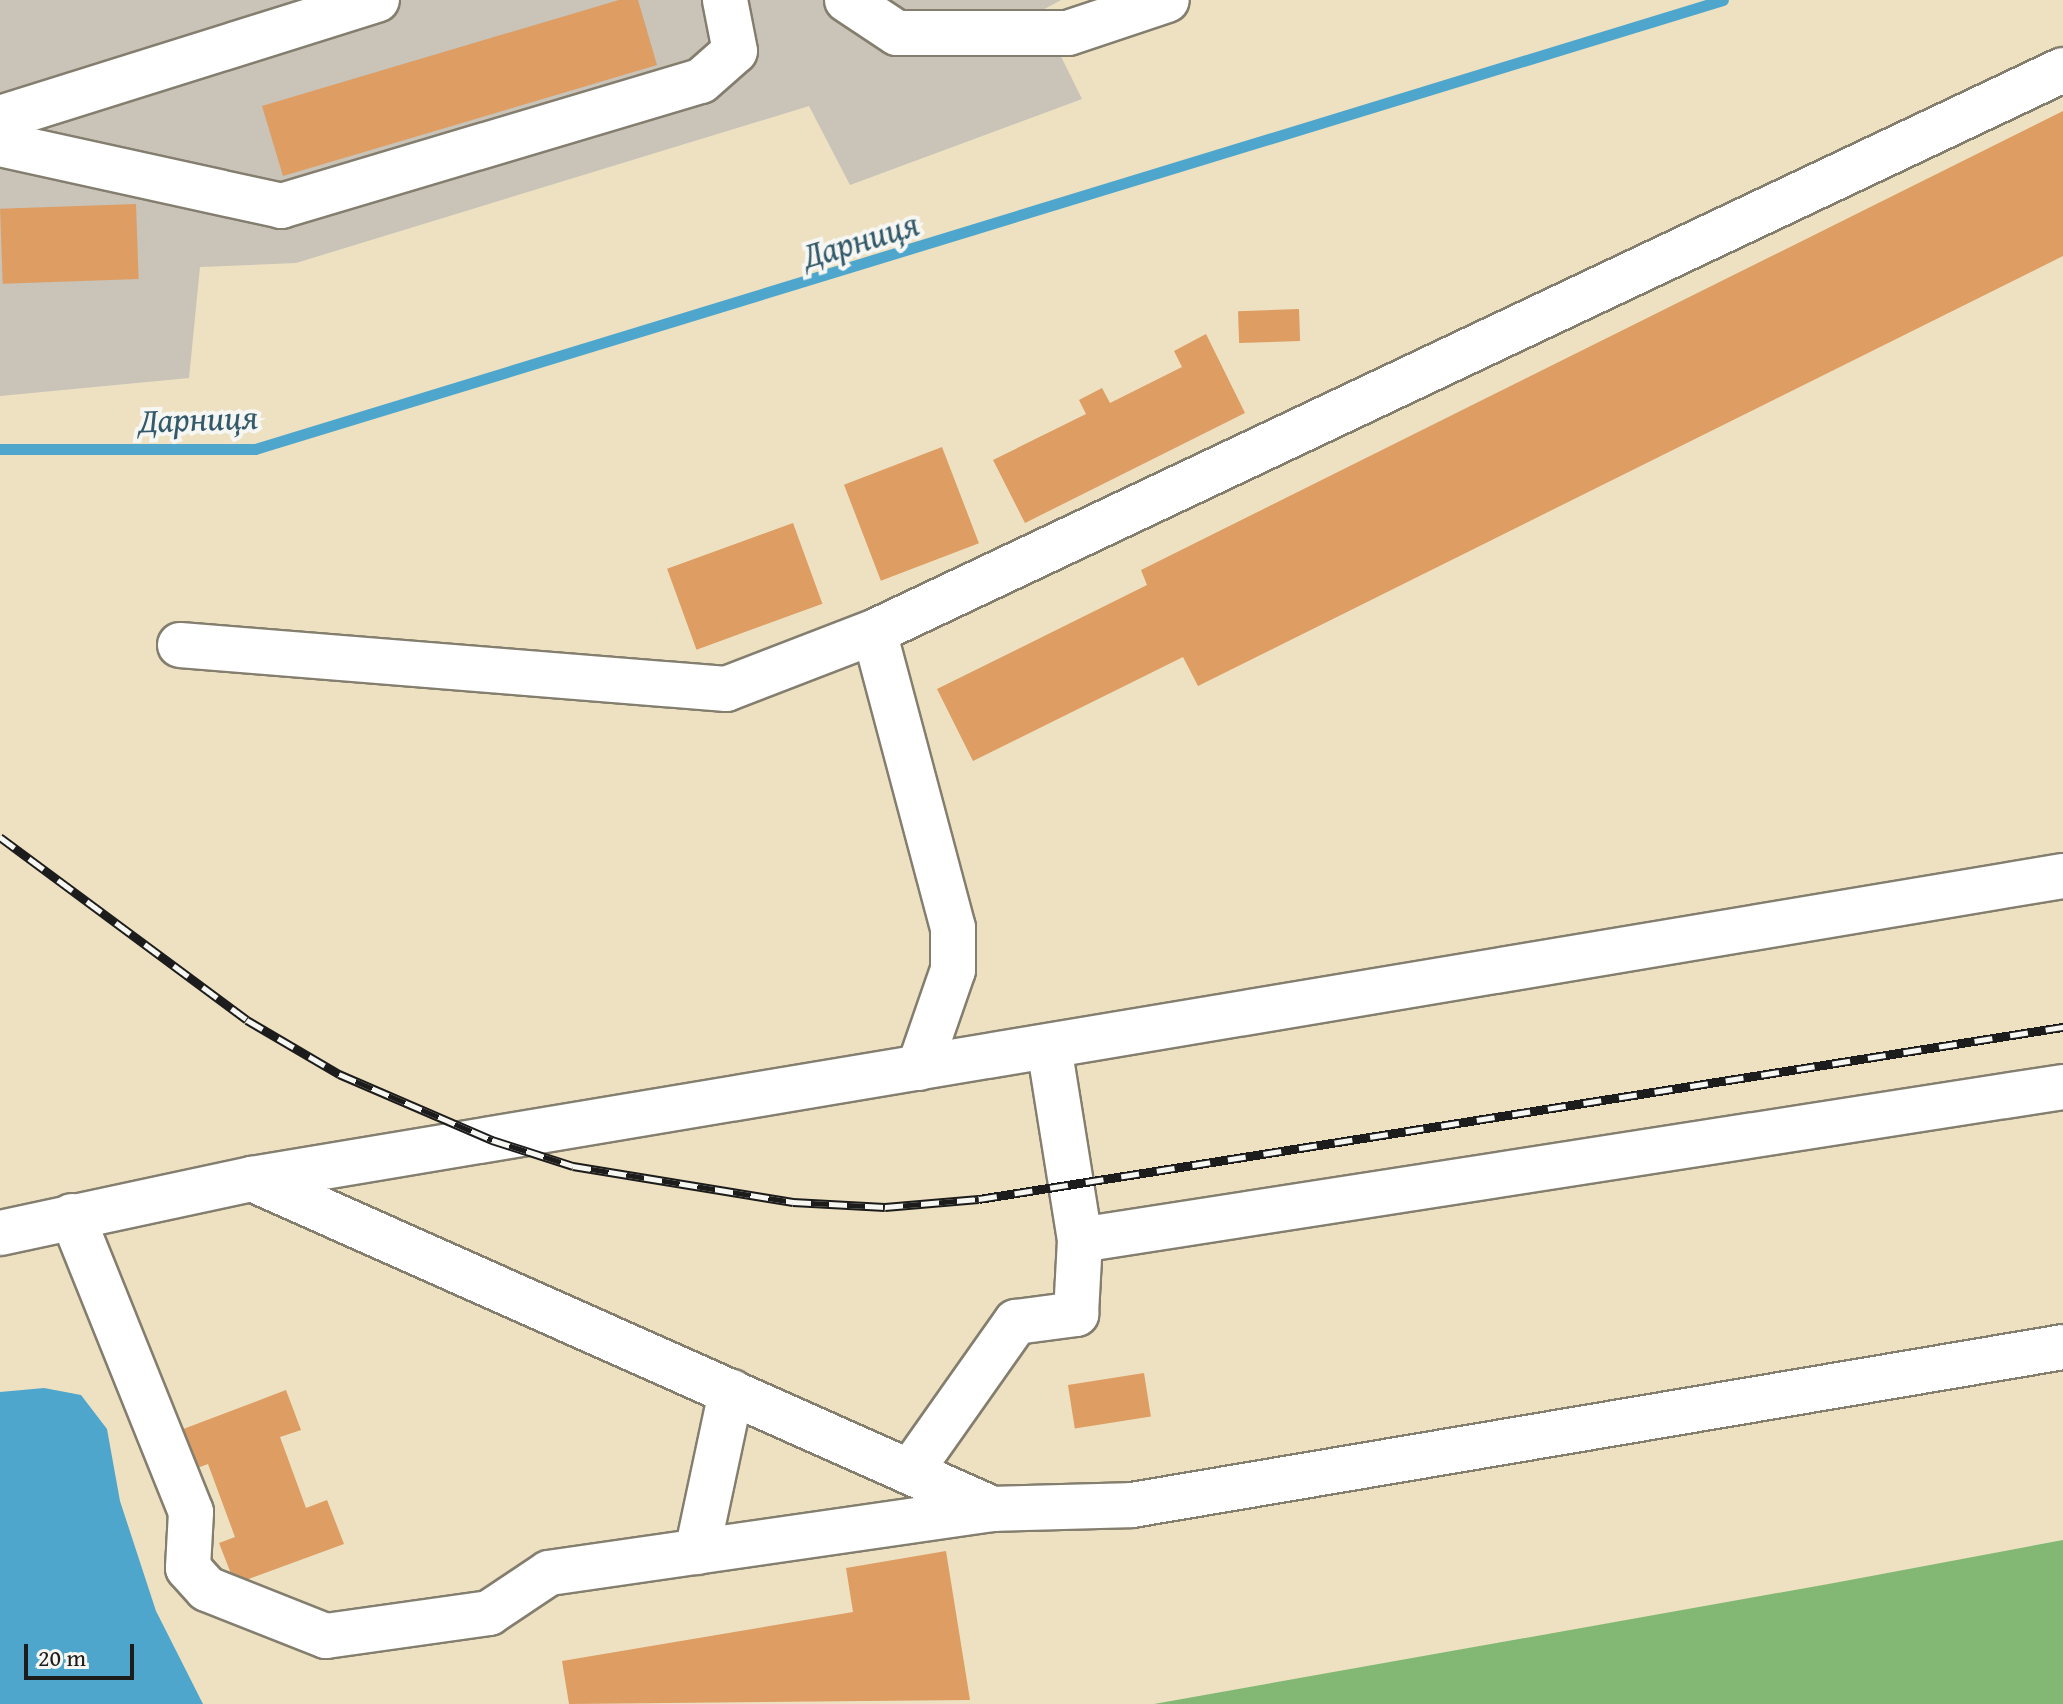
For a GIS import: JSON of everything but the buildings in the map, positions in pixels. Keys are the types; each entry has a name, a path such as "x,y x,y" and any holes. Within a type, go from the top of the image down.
{"lane":[{"path":"0,118 377,0"},
{"path":"0,144 281,206 701,81 735,51 725,0"},
{"path":"847,0 897,33 973,16 1068,33 1102,10 1167,0"},
{"path":"180,645 726,689 874,632 2063,70"},
{"path":"874,632 953,928 953,970 919,1068"},
{"path":"0,1233 252,1179 2063,876"},
{"path":"910,1472 1016,1322 1076,1314 1080,1240 1049,1047"},
{"path":"1080,1240 2063,1087"},
{"path":"252,1179 993,1509"},
{"path":"72,1216 191,1512 184,1540 188,1568 207,1589 326,1636 474,1616 503,1606 535,1578 993,1509 1132,1505 2063,1347"},
{"path":"697,1552 731,1392"}],"shaded area":[{"path":"0,0 1061,0 1039,12 1082,99 850,185 809,106 296,263 200,267 189,378 0,396"}],"green space":[{"path":"2063,1540 2063,1704 1154,1704 1834,1583"}],"water":[{"path":"44,1388 81,1395 107,1429 120,1501 156,1611 203,1704 0,1704 0,1392"}],"waterway":[{"name":"Дарниця","path":"0,449 255,449 1723,0"}],"railway":[{"path":"0,837 247,1020 339,1074 492,1140 573,1166 793,1202 885,1207 979,1199 2063,1027"}]}
